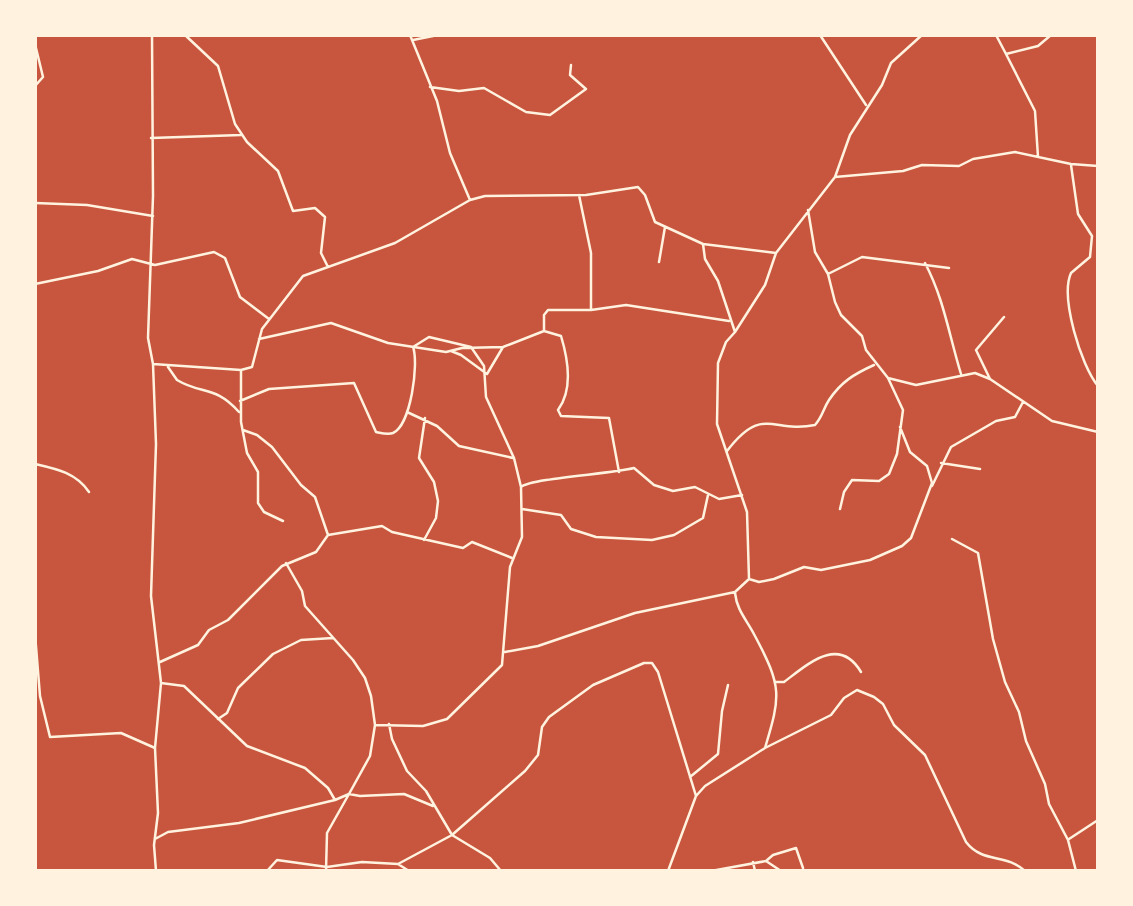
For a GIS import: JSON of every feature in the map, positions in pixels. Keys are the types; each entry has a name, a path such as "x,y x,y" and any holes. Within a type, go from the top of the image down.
{"street":[{"path":"152,35 153,216 148,338 153,364 156,444 151,596 161,682 155,748 158,813 155,839 156,871"},
{"path":"185,35 218,66 230,112 241,135 278,172 293,211 315,208 326,217 321,253 328,268"},
{"path":"410,35 430,87 450,153 470,200"},
{"path":"413,40 438,35"},
{"path":"820,35 866,105"},
{"path":"505,652 538,646 635,613 735,592 749,579 750,547 742,495 717,424 718,363 726,342 765,285 776,253 835,177 850,135 866,105 882,85 891,63 922,35"},
{"path":"996,35 1035,111 1038,157"},
{"path":"1006,54 1038,46 1051,35"},
{"path":"35,44 43,77 35,86"},
{"path":"430,87 449,91 484,88 526,112 550,115 586,89 570,75 571,65"},
{"path":"151,138 241,135"},
{"path":"835,177 903,172 922,165 959,166 973,159 1015,152 1071,164 1098,166"},
{"path":"1071,164 1078,214 1093,241 1090,257 1071,273 1068,288 1076,341 1098,386"},
{"path":"153,364 241,370 252,367 258,340 269,318 303,276 395,243 470,200 497,195 579,195 638,187 643,191 653,219 665,227 703,244 776,253"},
{"path":"579,195 592,253 591,310"},
{"path":"35,203 87,205 153,216"},
{"path":"808,209 811,213 815,253 828,274 841,315 862,336 875,365 888,378 902,405 897,454 889,474 879,481 852,480 844,492 840,509"},
{"path":"659,262 665,227"},
{"path":"703,244 705,259 718,281 734,332"},
{"path":"35,285 98,271 132,259 150,265 219,253 225,258 240,297 269,318"},
{"path":"828,274 862,257 949,268"},
{"path":"925,263 940,293 940,309 950,324 961,374"},
{"path":"544,331 544,315 548,310 591,310 626,305 729,321"},
{"path":"990,379 976,350 1004,317"},
{"path":"258,340 331,323 361,335 435,352 471,347 503,347 544,331 561,336 569,362 565,400 558,410 561,416 609,418 620,472"},
{"path":"412,347 429,337 471,347 487,374"},
{"path":"240,401 269,389 349,382 358,388 370,425 376,432 394,432 407,412 416,356 412,347"},
{"path":"375,725 424,726 447,719 499,671 505,652 502,638 513,558 522,537 521,487 514,458 486,397 487,374 503,347"},
{"path":"451,351 487,374"},
{"path":"727,451 745,429 774,422 786,426 815,425 825,415 828,401 845,379 875,365"},
{"path":"168,367 177,380 209,389 229,400 240,412"},
{"path":"241,370 240,412 247,453 259,476 258,503 264,512 283,520"},
{"path":"888,378 916,385 975,373 990,379 1052,421 1098,432"},
{"path":"749,579 767,580 804,567 821,570 861,562 902,546 915,531 941,463 951,447 996,421 1012,419 1023,402"},
{"path":"407,412 425,418 459,446 514,458"},
{"path":"424,540 436,518 438,501 434,482 419,457 425,418"},
{"path":"900,427 910,452 927,466 932,486"},
{"path":"243,430 257,435 272,447 301,485 314,497 328,535"},
{"path":"941,463 980,469"},
{"path":"35,464 62,470 83,483 89,492"},
{"path":"521,487 534,481 620,472 634,468 653,485 673,491 695,487 719,499 742,495"},
{"path":"522,509 561,515 571,529 596,537 658,540 674,535 703,518 704,502 709,494"},
{"path":"160,662 198,645 209,630 228,620 286,563 316,552 328,535 378,526 463,548 472,542 513,558"},
{"path":"952,539 978,553 993,639 1004,682 1019,712 1026,741 1045,784 1049,804 1068,840 1076,871"},
{"path":"286,563 302,591 305,606 365,678 375,725 370,756 327,834 327,869"},
{"path":"735,592 738,611 755,634 776,682 778,706 765,748"},
{"path":"35,634 40,696 50,737 121,733 155,748"},
{"path":"218,719 227,713 238,688 273,654 301,640 333,638"},
{"path":"776,682 784,682 805,665 836,654 849,657 861,672"},
{"path":"398,864 452,835 525,771 538,755 542,727 549,717 593,685 644,663 652,663 658,672 670,703 696,796"},
{"path":"161,682 184,686 247,746 305,768 328,788 335,800"},
{"path":"690,777 718,754 722,711 728,685"},
{"path":"668,871 696,796 705,786 765,748 831,715 851,692 856,690 874,697 890,713 896,727 925,755 966,842 974,853 1014,862 1025,871"},
{"path":"389,724 392,739 407,771 426,791 452,835 490,858 501,871"},
{"path":"155,839 168,832 239,823 335,800 349,794 404,794 434,806"},
{"path":"1068,840 1098,820"},
{"path":"710,871 766,861 773,855 796,848 803,868"},
{"path":"267,871 277,860 327,869 362,862 398,864 409,871"},
{"path":"766,861 781,871"},
{"path":"753,862 755,871"}]}
